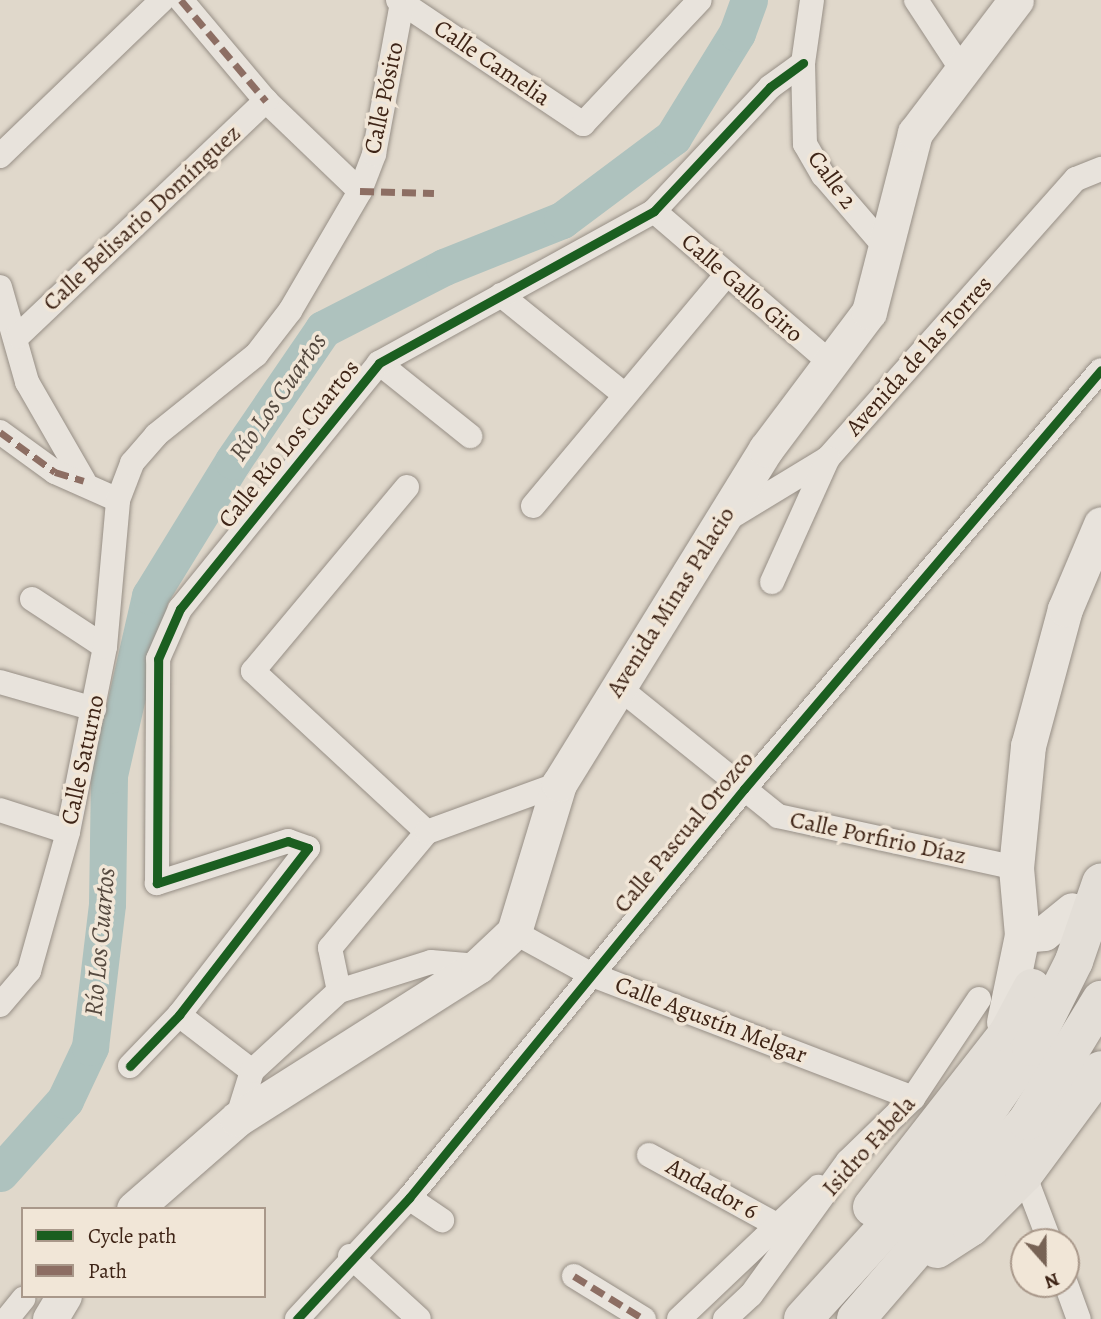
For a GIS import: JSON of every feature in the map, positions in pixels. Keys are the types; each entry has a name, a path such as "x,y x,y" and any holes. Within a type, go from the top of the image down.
{"highway":[{"path":"861,1255 870,1210 997,1045 1072,910 1101,882"},
{"path":"803,1319 971,1134 1031,1047 1074,961 1101,882"},
{"path":"856,1319 897,1275 1027,1121 1101,1000"},
{"path":"897,1275 971,1227 1024,1174 1101,1070"}],"main road":[{"name":"Avenida Minas Palacio","path":"136,1207 237,1119 478,966 514,932 559,783 719,524 869,312 915,133 960,67 1016,0"},
{"path":"997,1045 1015,991 1022,935 1016,868 1028,746 1065,609 1101,524"},
{"path":"1022,935 1044,933 1072,910"},
{"path":"36,1309 60,1298"}],"street":[{"path":"0,156 162,0"},
{"path":"181,0 266,101 360,191"},
{"path":"803,63 812,0"},
{"path":"916,0 960,67"},
{"name":"Calle Camelia","path":"400,1 583,124 695,2"},
{"name":"Calle Pósito","path":"118,500 132,463 156,435 256,355 290,311 360,191 384,120 400,1"},
{"name":"Calle Río Los Cuartos","path":"179,1015 308,848 288,841 157,883 158,659 180,609 379,363 654,211 770,87 803,63"},
{"name":"Calle 2","path":"803,63 805,144 822,175 884,246"},
{"name":"Calle Belisario Domínguez","path":"18,336 266,101"},
{"name":"Avenida de las Torres","path":"719,524 828,458 1076,179 1101,169"},
{"name":"Calle Gallo Giro","path":"654,211 725,276 831,363"},
{"path":"533,506 725,276"},
{"path":"0,287 18,336 27,382 84,481"},
{"path":"501,295 625,395"},
{"path":"379,363 470,436"},
{"name":"Calle Pascual Orozco","path":"297,1319 350,1256 410,1198 590,974 744,789 1101,370"},
{"path":"0,432 55,472 84,481 118,500"},
{"path":"772,582 828,458"},
{"path":"407,486 253,671 428,832"},
{"name":"Calle Saturno","path":"0,1005 29,971 68,832 105,647 118,500"},
{"path":"32,599 105,647"},
{"path":"0,681 94,709"},
{"name":"Calle Porfirio Díaz","path":"617,686 778,816 1016,868"},
{"path":"339,990 330,948 428,832 559,783"},
{"path":"0,810 68,832"},
{"name":"Calle Agustín Melgar","path":"514,932 590,974 913,1098"},
{"path":"237,1119 252,1071 339,990 431,961 478,966"},
{"name":"Isidro Fabela","path":"725,1319 751,1295 848,1161 913,1098 979,999"},
{"path":"130,1066 179,1015 252,1071"},
{"name":"Andador 6","path":"649,1155 775,1224"},
{"path":"679,1319 775,1224 848,1161"},
{"path":"1024,1174 1045,1228"},
{"path":"410,1198 442,1220"},
{"path":"350,1256 419,1319"},
{"path":"574,1276 644,1319"},
{"path":"1071,1298 1079,1319"},
{"path":"7,1319 36,1309"}],"waterway":[{"name":"Río Los Cuartos","path":"0,1173 65,1100 90,1047 107,904 109,775 150,596 233,461 323,329 444,267 562,220 673,137 737,33 749,0"}],"marked path":[{"path":"181,0 266,101"},
{"path":"360,191 434,193"},
{"path":"0,432 55,472 84,481"},
{"path":"574,1276 644,1319"}],"cycle path":[{"path":"130,1066 179,1015 308,848 288,841 157,883 158,659 180,609 379,363 654,211 770,87 803,63"},
{"path":"297,1319 409,1198 744,789 1101,370"}]}
